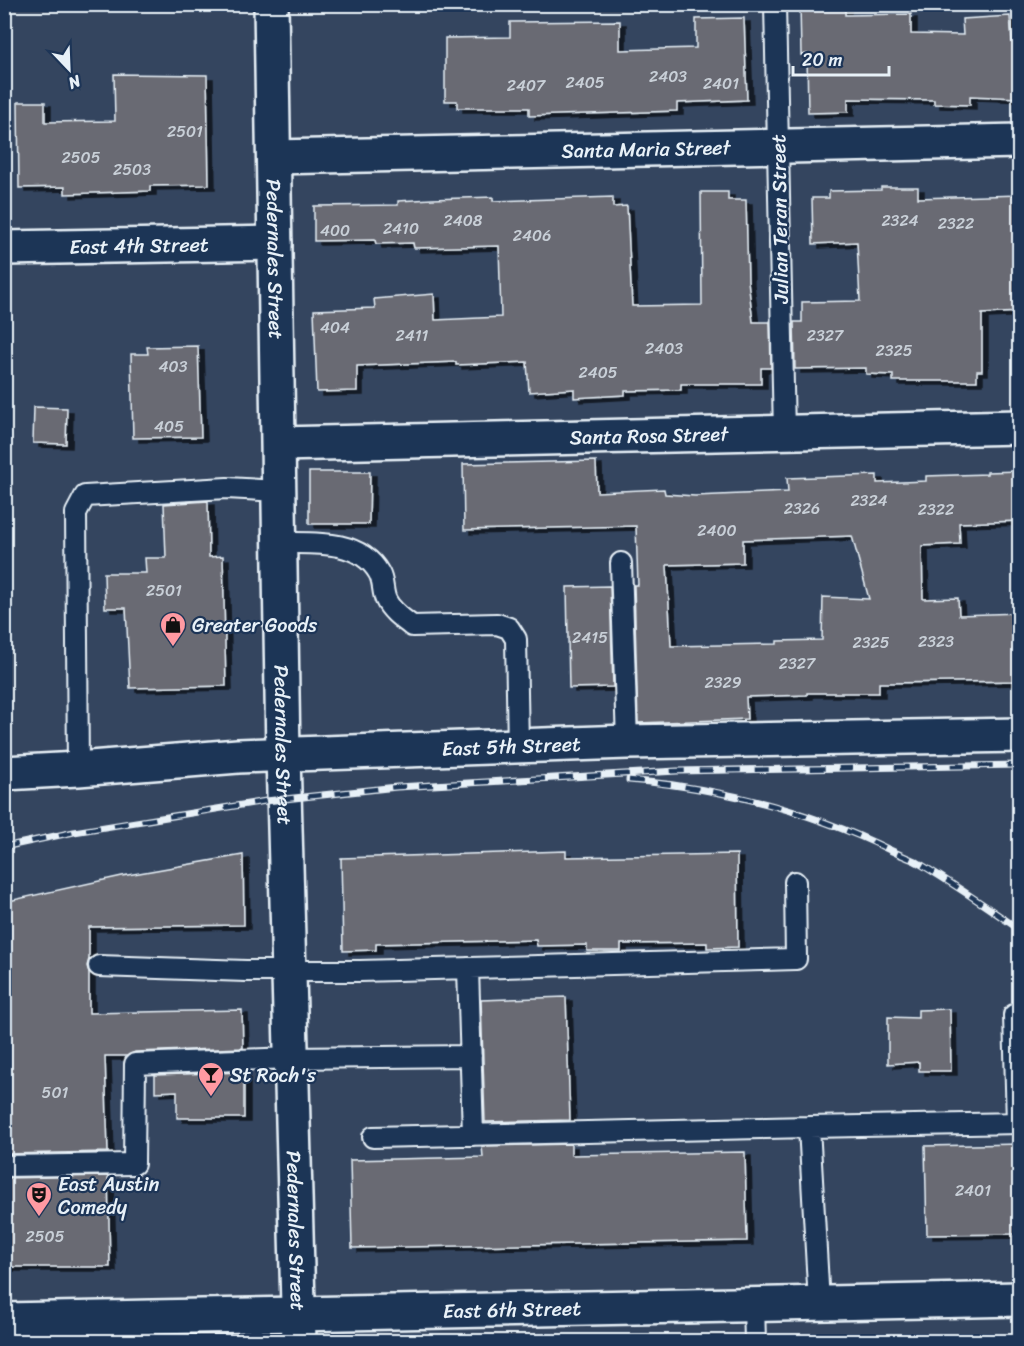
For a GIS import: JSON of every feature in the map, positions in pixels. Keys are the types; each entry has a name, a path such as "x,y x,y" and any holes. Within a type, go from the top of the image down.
{"street":[{"name":"Pedernales Street","path":"271,4 283,754 299,1328"},
{"name":"Santa Maria Street","path":"273,157 1020,141"},
{"name":"East 4th Street","path":"4,248 275,243"},
{"name":"Santa Rosa Street","path":"279,444 1020,427"},
{"name":"East 5th Street","path":"4,773 283,754 627,742 1020,735"},
{"name":"East 6th Street","path":"4,1320 299,1328 754,1304 1020,1299"}],"lane":[{"name":"Julian Teran Street","path":"775,4 784,434"},
{"path":"78,769 76,513 85,496 227,488 279,491"},
{"path":"280,543 337,546 357,552 378,571 383,581 386,601 412,626 497,624 509,628 516,639 518,746"},
{"path":"621,563 627,742"},
{"path":"99,966 288,971 796,958 795,882"},
{"path":"468,968 473,1135"},
{"path":"373,1137 1018,1123 1014,1015"},
{"path":"4,1166 134,1164 135,1064 291,1058 471,1056"},
{"path":"809,1128 819,1304"},
{"path":"754,1304 755,1341"}],"building":[{"path":"800,4 845,4 845,15 911,14 911,34 963,35 962,19 1010,16 1012,42 1020,41 1020,98 970,96 970,105 934,104 934,100 848,99 848,112 808,113 807,54 801,55"},
{"path":"744,18 747,100 677,103 677,111 529,116 529,108 457,108 457,101 445,101 445,38 510,37 510,22 620,21 620,50 696,48 696,19"},
{"path":"114,74 207,75 209,185 150,186 150,191 65,194 65,187 19,188 18,102 45,102 45,122 115,121"},
{"path":"881,187 918,187 918,198 1020,195 1020,312 982,314 982,371 977,371 977,381 893,381 893,375 866,374 866,368 795,369 794,322 802,322 802,302 860,301 857,242 813,244 812,198 829,198 829,191 881,190"},
{"path":"701,192 728,192 728,200 746,200 748,281 753,322 770,322 771,368 761,368 761,384 681,384 681,390 625,391 625,395 574,398 574,389 529,392 527,362 456,365 456,362 357,366 357,391 317,392 314,310 375,308 374,299 434,294 435,320 501,317 499,246 414,248 413,243 376,244 375,240 314,241 314,206 398,205 398,201 493,197 493,201 613,197 613,207 627,206 632,306 702,305"},
{"path":"198,346 201,437 133,438 131,354 148,354 147,347"},
{"path":"34,407 67,408 66,444 33,443"},
{"path":"596,461 597,492 664,489 665,494 695,496 788,492 787,478 877,475 877,483 926,481 926,476 1020,471 1020,521 959,523 960,544 922,546 923,599 958,598 959,615 1020,613 1020,681 879,683 879,693 807,693 807,695 746,697 747,719 638,723 634,585 638,585 636,526 464,530 463,464","holes":["852,536 869,599 823,597 822,640 777,641 777,644 671,646 667,565 743,563 743,540"]},
{"path":"309,472 370,472 369,524 309,524"},
{"path":"208,501 209,557 223,556 226,686 130,688 126,608 105,608 104,573 146,573 145,558 166,558 164,504"},
{"path":"610,586 613,687 569,688 567,587"},
{"path":"566,851 566,857 737,854 738,947 707,948 707,943 621,944 621,951 587,951 587,945 537,946 536,940 376,944 376,950 343,951 341,858"},
{"path":"243,855 244,925 89,927 87,966 89,1013 242,1010 243,1048 135,1052 127,1056 105,1056 108,1152 4,1154 4,902 122,876"},
{"path":"566,997 570,1120 485,1122 481,1000"},
{"path":"950,1009 951,1071 919,1071 919,1062 888,1064 888,1017 918,1018 918,1010"},
{"name":"St Roch's","path":"244,1072 244,1118 177,1118 177,1091 155,1092 155,1075"},
{"path":"571,1144 571,1155 745,1152 747,1241 352,1248 350,1160 483,1157 482,1146"},
{"path":"1020,1144 1020,1234 927,1235 925,1146"},
{"path":"108,1176 110,1267 4,1267 4,1178"}],"railway":[{"path":"4,847 74,832 266,801 397,787 677,771 1020,765"},
{"path":"629,780 730,795 829,824 917,862 1020,930"}],"place":[{"name":"Greater Goods","path":"173,648"},
{"name":"St Roch's","path":"211,1098"},
{"name":"East Austin Comedy","path":"39,1218"}]}
